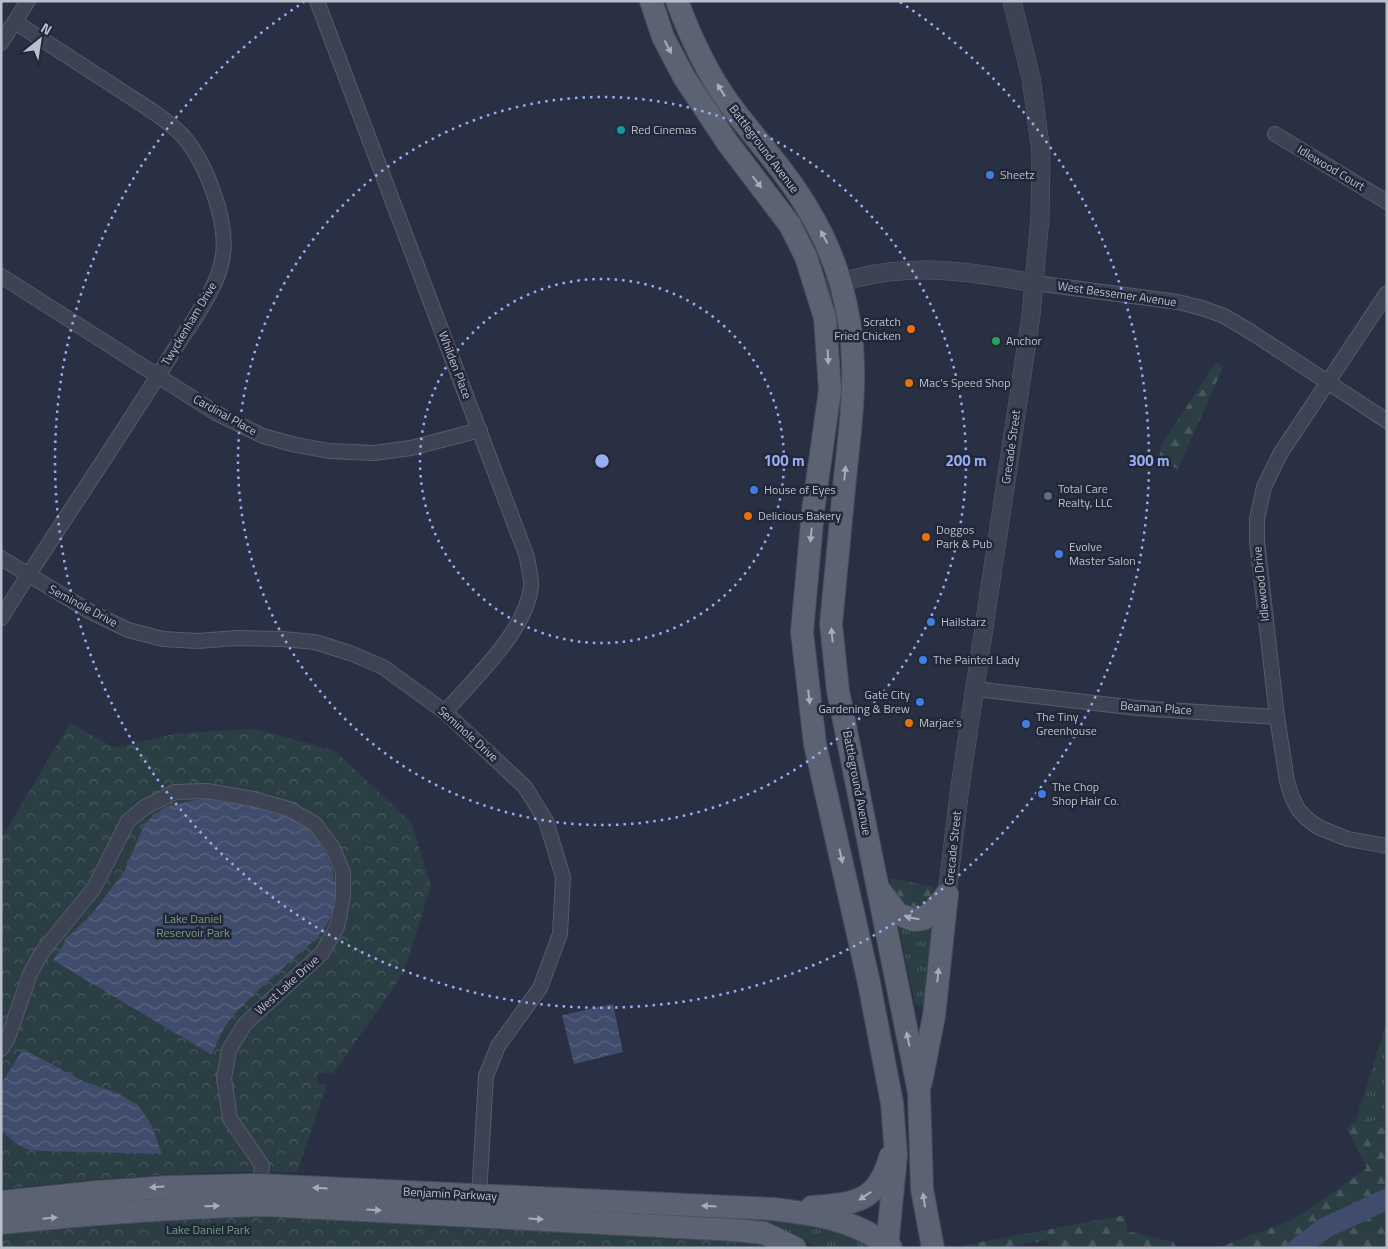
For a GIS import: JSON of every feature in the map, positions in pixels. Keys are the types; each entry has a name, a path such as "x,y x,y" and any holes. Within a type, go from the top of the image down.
{"main road":[{"name":"Battleground Avenue","path":"651,1 663,36 684,77 727,142 790,225 806,257 825,318 830,390 813,511 804,602 803,640 815,744 869,983 892,1103 896,1155 889,1247"},
{"name":"Battleground Avenue","path":"677,1 688,31 707,68 728,101 792,182 829,247 847,307 853,364 852,404 831,624 838,691 919,1092 922,1189 933,1248"},
{"path":"878,889 898,914 914,920 923,919 948,894"},
{"path":"919,1092 934,1016 948,894"},
{"path":"774,1209 840,1205 857,1202 874,1190 882,1178 895,1139"},
{"name":"Benjamin Parkway","path":"1,1202 168,1186 260,1185 774,1209 811,1213 833,1218 855,1226 889,1247"},
{"name":"Benjamin Parkway","path":"1,1223 110,1212 202,1206 265,1205 735,1230 764,1233 795,1248"}],"street":[{"path":"1,43 28,1"},
{"name":"Whilden Place","path":"317,1 527,557 531,586 526,609 514,630 490,661 446,712"},
{"name":"Grecade Street","path":"948,894 960,787 1036,283 1040,218 1040,152 1032,78 1012,1"},
{"name":"Twyckenham Drive","path":"1,618 210,291 219,272 224,240 220,214 211,187 197,158 182,136 160,116 15,22"},
{"name":"Idlewood Court","path":"1275,134 1387,202"},
{"name":"West Bessemer Avenue","path":"818,292 840,283 863,277 892,272 922,270 972,273 1139,296 1202,308 1224,316 1251,332 1387,421"},
{"name":"Cardinal Place","path":"1,276 216,413 263,436 321,450 374,453 412,448 480,430"},
{"name":"Idlewood Drive","path":"1387,293 1277,460 1267,480 1260,504 1257,526 1258,560 1277,716 1291,795 1306,818 1330,833 1387,846"},
{"name":"Seminole Drive","path":"1,558 89,611 128,630 163,639 198,641 237,638 282,638 315,642 350,653 383,667 446,712 525,786 546,821 563,877 560,934 540,988 498,1046 486,1076 479,1196"},
{"name":"Beaman Place","path":"976,689 1137,708 1277,716"},
{"name":"West Lake Drive","path":"1,1049 8,1038 30,974 42,952 94,888 128,821 145,807 175,792 207,790 253,799 289,809 314,824 333,848 343,873 343,897 336,927 322,953 245,1024 229,1050 224,1078 230,1119 262,1165 260,1185"}],"green space":[{"path":"1216,362 1223,367 1178,469 1158,460 1162,444"},
{"name":"Lake Daniel Reservoir Park","path":"70,723 115,748 178,733 257,729 335,751 411,822 431,886 403,974 333,1074 318,1072 317,1083 327,1084 297,1172 186,1173 1,1189 1,839"},
{"path":"890,878 933,887 928,902 916,910 906,910 893,898"},
{"path":"936,921 924,1003 919,1007 915,1004 899,927 900,925"},
{"path":"1387,1021 1387,1121 1356,1120"},
{"path":"1356,1120 1387,1121 1387,1248 1217,1248 1289,1221 1308,1210 1367,1168 1347,1129"},
{"name":"Lake Daniel Park","path":"220,1211 468,1228 762,1241 776,1248 1,1248 1,1232"},
{"path":"1125,1215 1127,1231 1174,1242 1176,1248 1049,1248 1047,1240 1001,1248 962,1248 965,1245"},
{"path":"760,1218 841,1229 874,1248 816,1248 792,1233 760,1222"}],"water":[{"path":"204,798 257,806 275,811 291,818 306,828 318,840 327,856 333,872 335,889 334,906 328,922 321,933 262,987 230,1020 212,1055 53,960 70,935 91,915 124,872 145,823 165,807"},
{"path":"613,1004 623,1052 574,1064 562,1015"},
{"path":"23,1049 83,1081 117,1093 138,1105 151,1124 162,1154 42,1151 29,1150 17,1144 1,1128 1,1084"}],"waterway":[{"path":"1298,1248 1325,1228 1387,1199"}],"place":[{"name":"Red Cinemas","path":"621,130"},
{"name":"Sheetz","path":"990,175"},
{"name":"Scratch Fried Chicken","path":"911,329"},
{"name":"Anchor","path":"996,341"},
{"name":"Mac's Speed Shop","path":"909,383"},
{"name":"House of Eyes","path":"754,490"},
{"name":"Total Care Realty, LLC","path":"1048,496"},
{"name":"Delicious Bakery","path":"748,516"},
{"name":"Doggos Park & Pub","path":"926,537"},
{"name":"Evolve Master Salon","path":"1059,554"},
{"name":"Hailstarz","path":"931,622"},
{"name":"The Painted Lady","path":"923,660"},
{"name":"Gate City Gardening & Brew","path":"920,702"},
{"name":"Marjae's","path":"909,723"},
{"name":"The Tiny Greenhouse","path":"1026,724"},
{"name":"The Chop Shop Hair Co.","path":"1042,794"}]}
